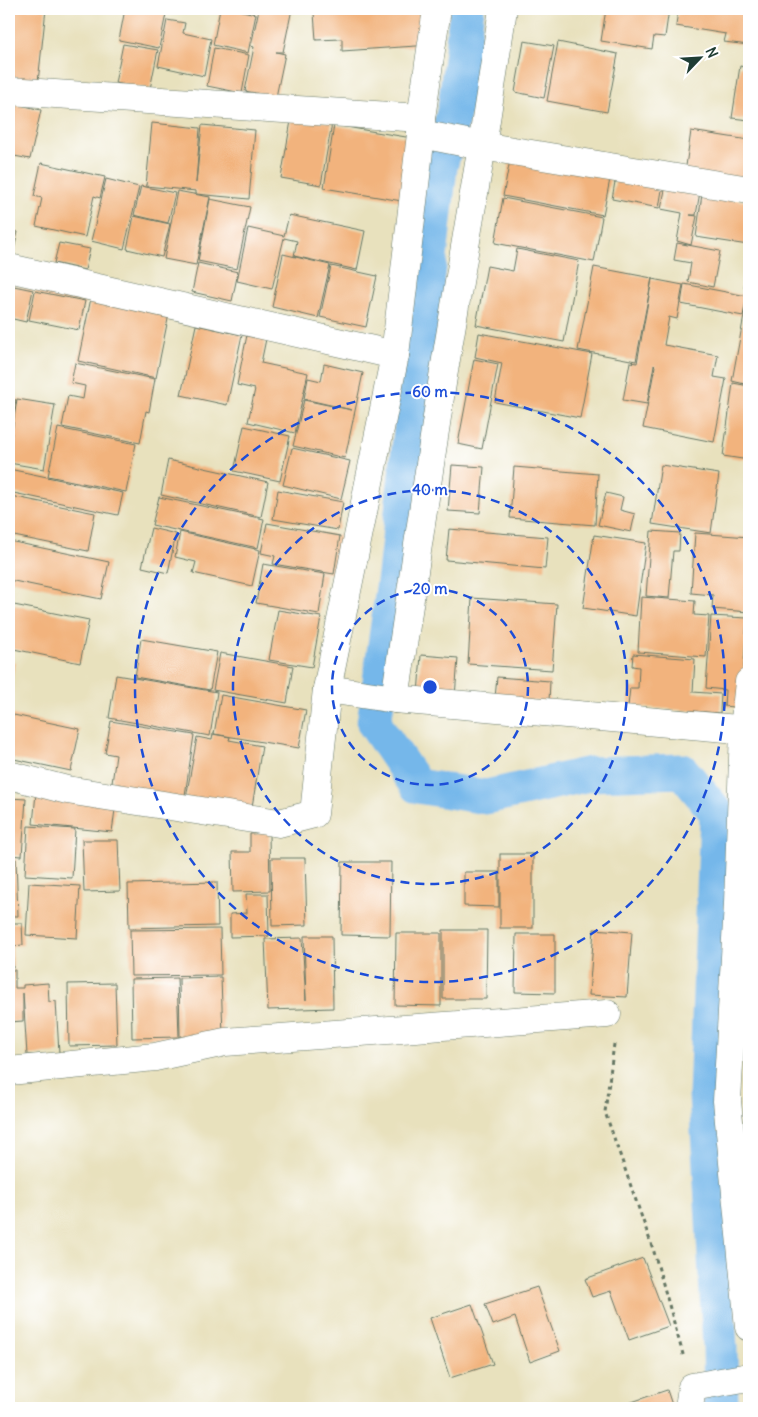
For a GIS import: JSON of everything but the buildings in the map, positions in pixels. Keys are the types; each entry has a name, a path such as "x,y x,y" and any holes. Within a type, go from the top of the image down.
{"street":[{"path":"9,775 67,790 279,822 314,814 327,689 395,356 421,126 438,9"},
{"path":"395,699 443,377 503,9"},
{"path":"9,91 421,126 482,146 749,190"},
{"path":"9,268 395,356"},
{"path":"749,682 746,729 744,904 727,1101 749,1327"},
{"path":"327,689 395,699 746,729"},
{"path":"9,1071 155,1057 225,1042 607,1014"},
{"path":"690,1398 749,1377"}],"path":[{"path":"607,1014 618,1013 605,1112 654,1252 690,1398"}],"waterway":[{"path":"467,9 455,108 440,167 395,574 374,723 417,786 486,797 590,774 682,771 717,813 706,1095 720,1348 721,1408"}]}
